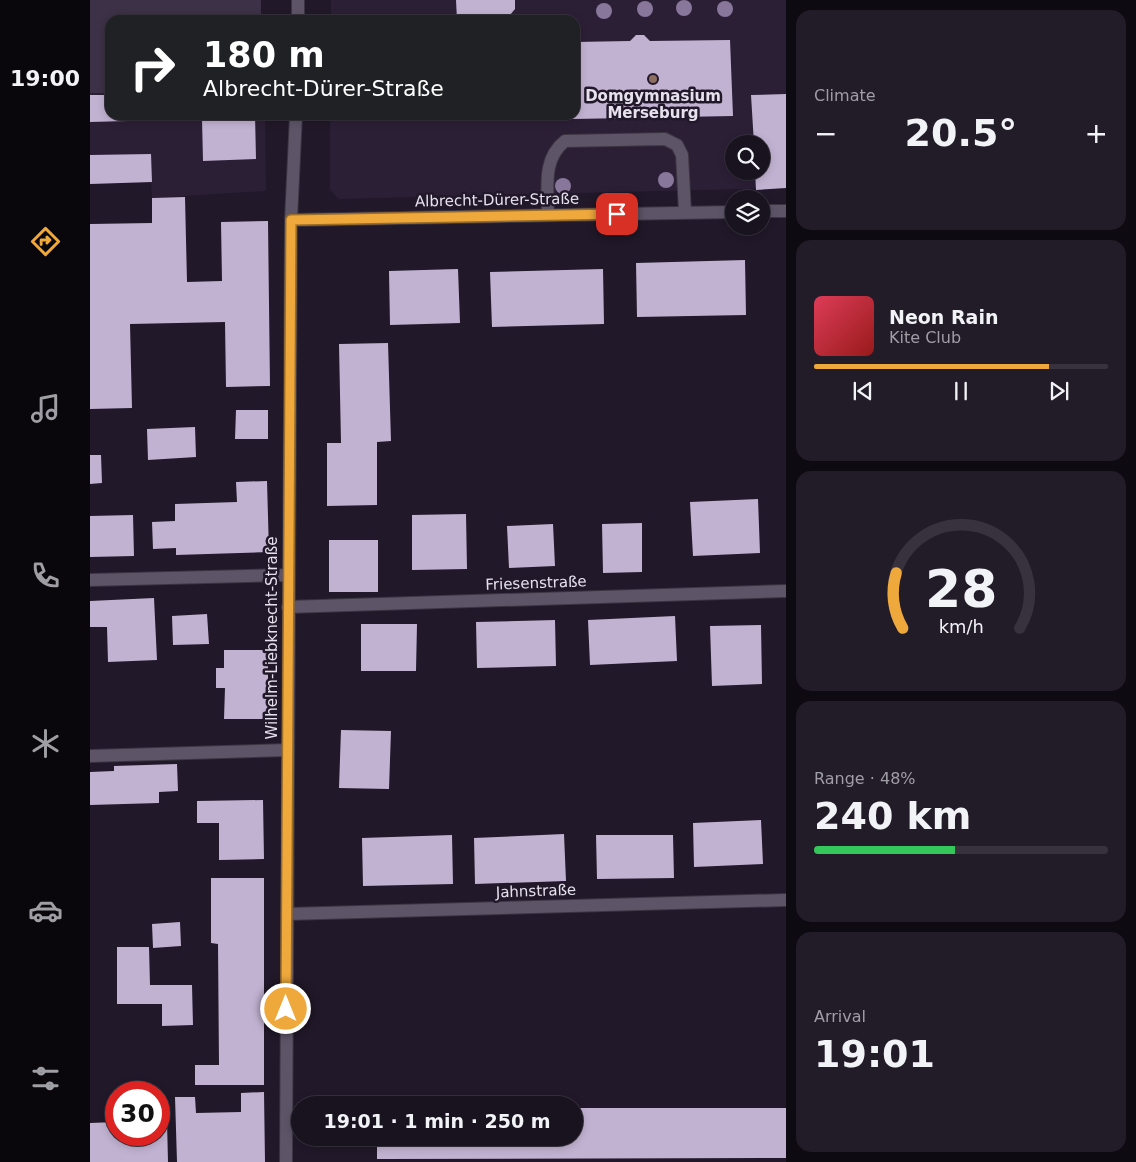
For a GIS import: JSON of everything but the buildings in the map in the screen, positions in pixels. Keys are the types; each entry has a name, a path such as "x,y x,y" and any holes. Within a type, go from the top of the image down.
{"street":[{"path":"298,0 298,15"},
{"name":"Wilhelm-Liebknecht-Straße","path":"286,1162 291,220 296,120"},
{"path":"548,215 549,161 555,148 565,141 665,139 677,145 682,155 685,212"},
{"path":"770,211 786,211"},
{"name":"Albrecht-Dürer-Straße","path":"291,220 725,212"},
{"path":"90,580 288,574"},
{"name":"Friesenstraße","path":"288,607 786,591"},
{"path":"90,756 287,750"},
{"name":"Jahnstraße","path":"287,914 786,900"}],"shaded area":[{"path":"90,0 261,0 261,15 105,15 105,93 90,93"},
{"path":"331,0 786,0 786,188 339,199 330,190 330,120 580,120 580,15 331,15"},
{"path":"90,93 105,93 105,120 265,120 266,191 152,198 151,182 90,184"}],"place":[{"name":"Domgymnasium Merseburg","path":"653,79"}],"route":[{"path":"286,1009 291,220 617,214"}]}
